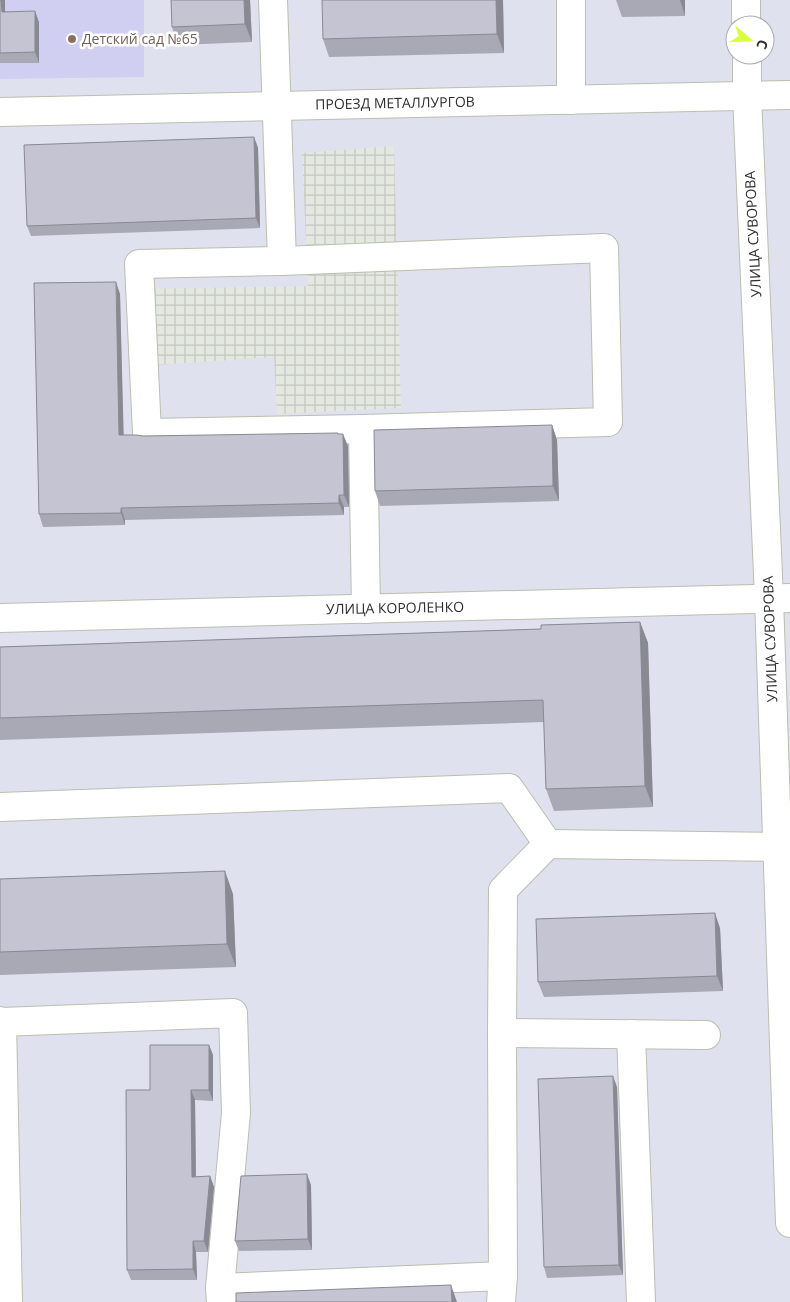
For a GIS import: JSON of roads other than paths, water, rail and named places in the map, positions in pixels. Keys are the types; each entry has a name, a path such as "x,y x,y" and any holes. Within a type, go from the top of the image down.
{"street":[{"path":"273,0 282,261"},
{"path":"571,0 571,100"},
{"path":"746,0 746,15"},
{"name":"УЛИЦА СУВОРОВА","path":"747,65 747,96 780,598 777,847 790,1223"},
{"name":"ПРОЕЗД МЕТАЛЛУРГОВ","path":"0,112 790,95"},
{"path":"604,248 608,422 363,429 148,433 139,264 282,261 604,248"},
{"path":"363,429 366,609"},
{"name":"УЛИЦА КОРОЛЕНКО","path":"0,618 780,598"},
{"path":"0,808 508,788 548,844"},
{"path":"8,1302 1,1022 234,1013 236,1113 220,1295 502,1289 503,890 548,844 777,847"},
{"path":"502,1034 706,1035"},
{"path":"631,1034 641,1302"}],"place":[{"name":"Детский сад №65","path":"72,39"}]}
